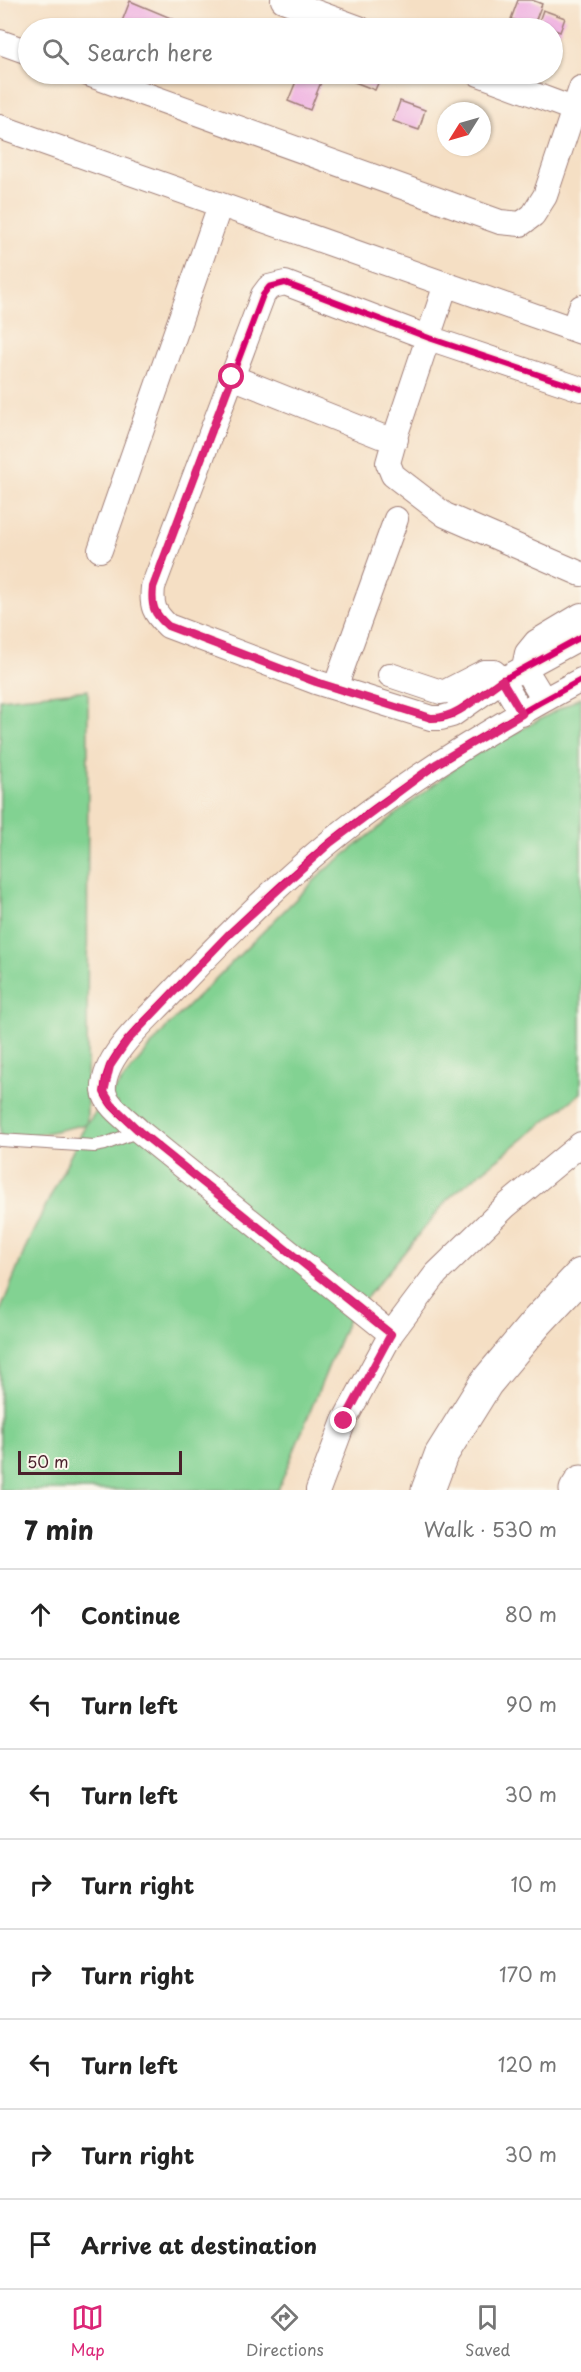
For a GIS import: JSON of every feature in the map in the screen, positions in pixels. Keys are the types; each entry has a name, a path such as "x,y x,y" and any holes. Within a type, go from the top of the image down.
{"main road":[{"path":"428,1490 441,1455 486,1383 537,1322 581,1275"},
{"path":"576,1490 581,1482"}],"street":[{"path":"282,0 332,18"},
{"path":"0,42 18,48"},
{"path":"116,84 500,222 521,224 533,214 545,196 578,103 513,84"},
{"path":"0,127 446,284 578,322"},
{"path":"100,550 220,205"},
{"path":"581,389 429,338 285,283 268,287 263,295 153,587 151,603 155,615 168,626 335,688 431,718 452,715 502,680 581,637"},
{"path":"446,284 388,463 393,475 445,515 581,574"},
{"path":"232,377 380,436 396,439"},
{"path":"335,688 396,519"},
{"path":"544,700 524,668 527,653 536,642 581,615"},
{"path":"390,675 441,692 484,672 494,672 502,680 522,714"},
{"path":"391,1334 139,1131 112,1105 104,1092 110,1066 127,1041 228,935 330,843 436,764 581,680"},
{"path":"318,1490 344,1421 391,1334 436,1274 506,1206 581,1144"}],"lane":[{"path":"0,1140 94,1146 139,1131"}],"green space":[{"path":"88,690 87,1123 166,1028 324,871 465,760 581,697 581,1093 451,1196 347,1321 278,1490 0,1490 0,1312 28,1242 86,1124 0,1143 0,699"}],"building":[{"path":"518,0 532,0 542,4 537,18 511,18"},
{"path":"130,1 171,18 123,18"},
{"path":"543,10 565,18 563,24 563,18 540,18"},
{"path":"295,84 320,84 310,110 288,101"},
{"path":"360,84 378,84 375,90"},
{"path":"400,101 425,110 419,130 393,121"}],"cycle path":[{"path":"581,389 429,338 285,283 269,287 263,295 152,594 154,609 168,626 316,682 431,718 452,715 502,680 581,637"},
{"path":"391,1334 124,1118 113,1108 106,1097 105,1078 126,1040 255,908 302,865 351,825 434,766 581,680"}],"route":[{"path":"232,377 153,587 151,603 155,615 168,626 316,682 431,718 452,715 502,680 522,714 436,764 330,843 214,949 118,1051 106,1079 104,1092 112,1105 139,1131 391,1334 344,1421"}]}
